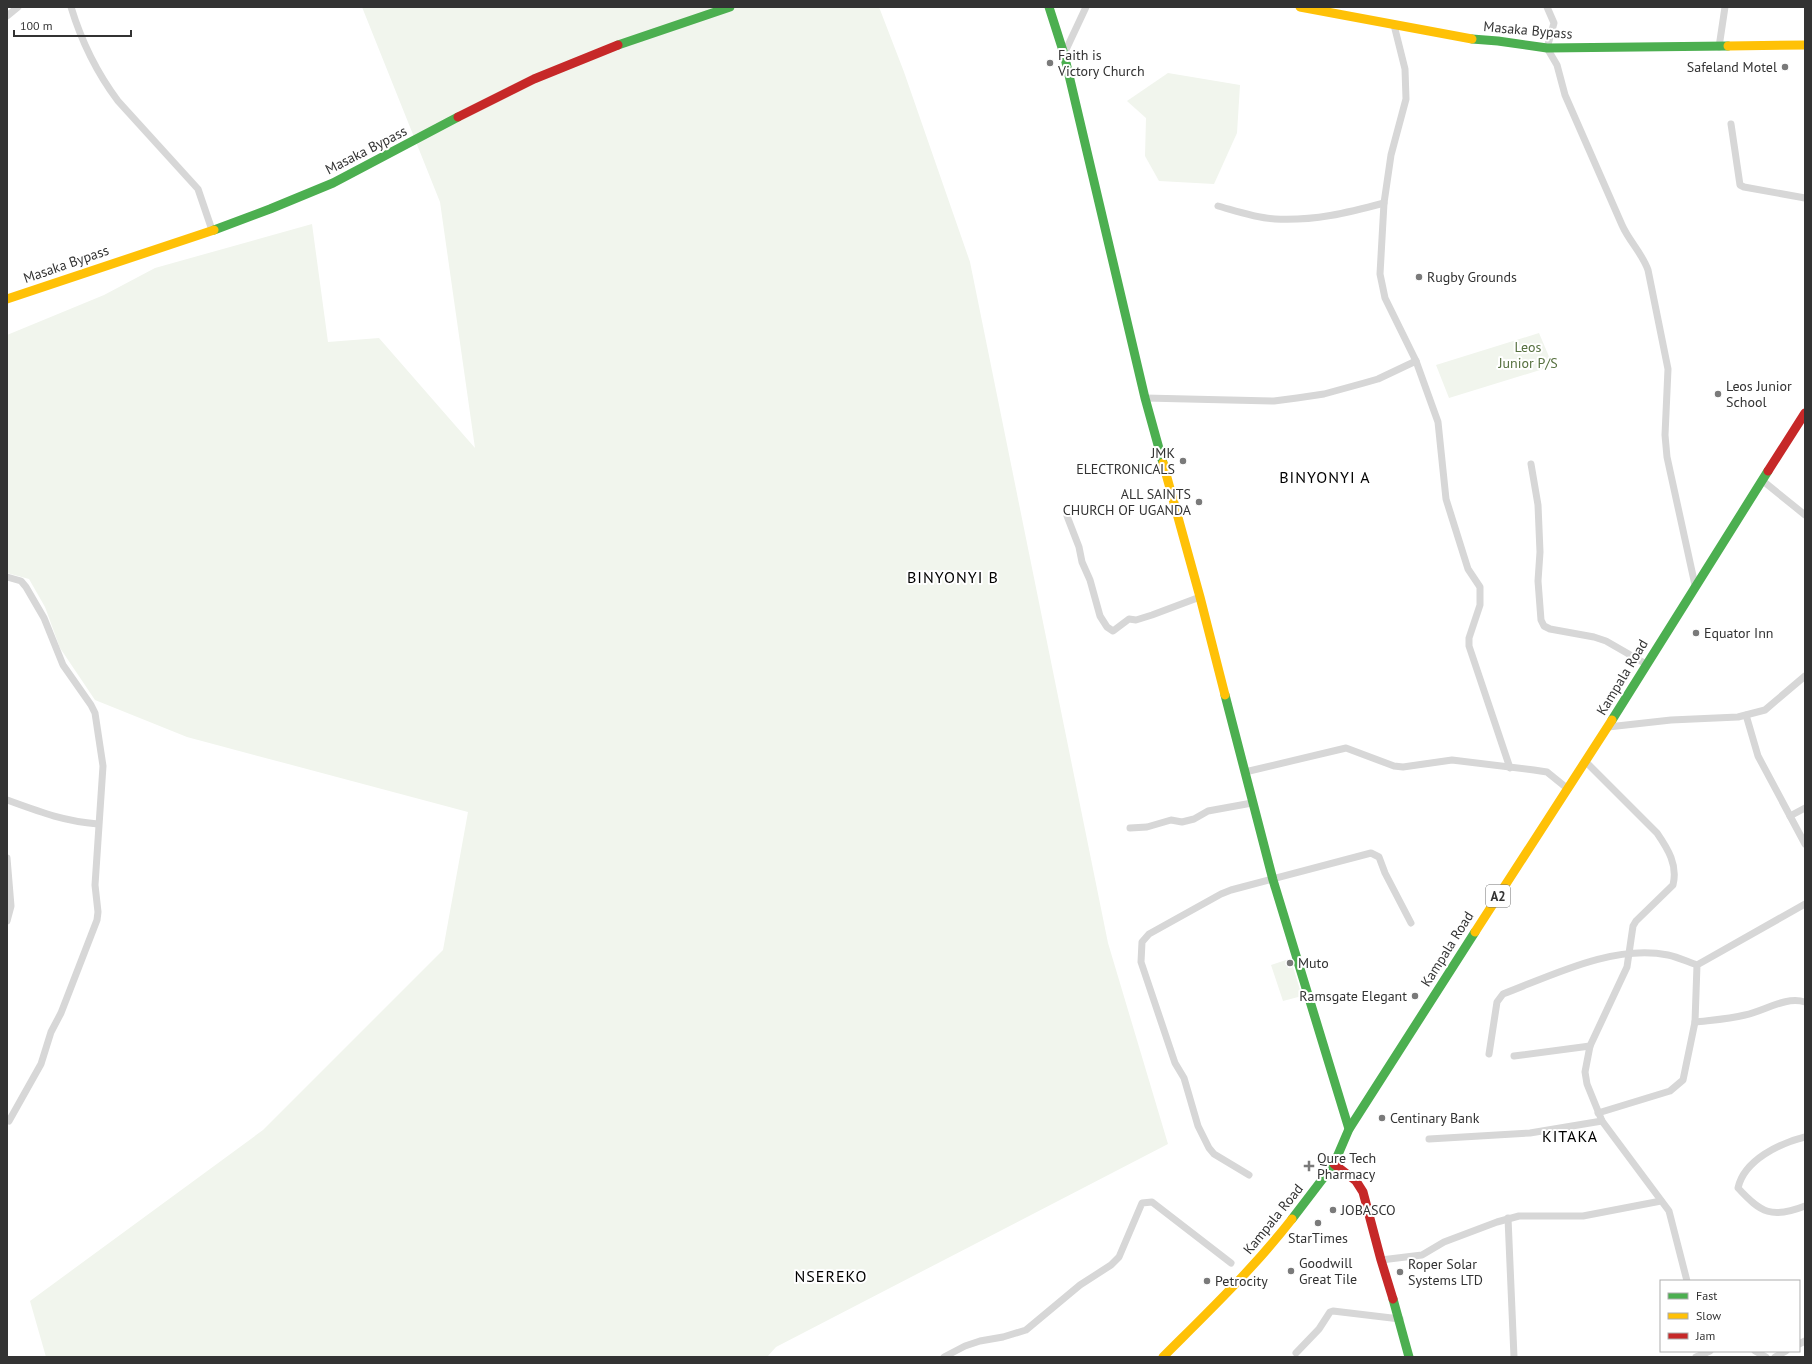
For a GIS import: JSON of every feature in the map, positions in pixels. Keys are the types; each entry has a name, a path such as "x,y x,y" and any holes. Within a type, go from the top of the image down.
{"main road":[{"name":"Masaka Bypass","path":"7,299 212,230 307,194 359,171 507,92 614,47 730,7"},
{"path":"1049,7 1064,54 1145,398 1200,597 1252,803 1273,880 1349,1129"},
{"name":"Masaka Bypass","path":"1300,7 1394,24 1465,39 1498,41 1546,48 1805,45"},
{"name":"Kampala Road","path":"1163,1357 1235,1286 1267,1251 1334,1164 1349,1129 1608,727 1695,585 1763,481 1805,413"},
{"path":"1334,1164 1356,1181 1363,1192 1381,1260 1400,1319 1409,1357"}],"street":[{"path":"7,16 18,7"},
{"path":"71,7 98,72 108,88 198,189 212,230"},
{"path":"1064,54 1086,7"},
{"path":"1547,7 1554,23 1546,48 1557,65 1565,95 1627,236 1644,259 1648,270 1668,369 1665,435 1667,457 1695,585"},
{"path":"1719,47 1725,7"},
{"path":"1394,24 1405,69 1406,99 1391,155 1384,203 1380,274 1382,287 1385,298 1416,361 1438,422 1446,499 1468,569 1480,587 1480,605 1469,638 1469,646 1510,768"},
{"path":"1730,124 1740,185 1805,198"},
{"path":"1218,206 1275,219 1318,219 1384,203"},
{"path":"1145,398 1274,401 1297,398 1324,394 1371,381 1416,361"},
{"path":"1531,464 1538,505 1540,552 1538,581 1541,620 1544,626 1550,629 1594,637 1606,641 1646,664"},
{"path":"1763,481 1805,515"},
{"path":"1067,516 1079,547 1082,562 1090,580 1100,616 1107,627 1113,631 1129,620 1136,620 1152,615 1200,597"},
{"path":"7,577 21,581 26,587 44,618 63,665 91,705 95,713 103,766 95,885 98,912 94,930 61,1013 51,1032 41,1064 9,1121"},
{"path":"1608,727 1670,720 1738,717 1746,715 1765,710 1805,676"},
{"path":"1746,715 1758,756 1805,844"},
{"path":"1245,772 1346,748 1394,766 1402,767 1452,760 1547,772 1568,789"},
{"path":"1585,761 1657,833 1664,843 1675,867 1673,885 1636,921 1633,926 1627,967 1590,1046 1585,1072 1587,1084 1602,1121 1669,1211 1687,1280"},
{"path":"7,800 54,817 98,824"},
{"path":"1130,828 1147,827 1171,820 1182,822 1194,819 1208,811 1252,803"},
{"path":"1790,816 1805,808"},
{"path":"1249,1175 1214,1154 1209,1148 1198,1126 1184,1078 1175,1062 1141,962 1140,951 1142,942 1149,934 1222,894 1371,853 1379,857 1385,873 1411,923"},
{"path":"7,858 11,906 7,921"},
{"path":"1490,1054 1497,1002 1503,994 1592,960 1604,957 1630,954 1668,955 1698,965 1805,904"},
{"path":"1598,1113 1670,1092 1683,1080 1695,1022 1698,965"},
{"path":"1695,1022 1744,1016 1759,1012 1787,1000 1805,1002"},
{"path":"1514,1056 1590,1046"},
{"path":"1429,1139 1524,1134 1602,1121"},
{"path":"1805,1137 1795,1140 1759,1157 1745,1170 1739,1181 1738,1188 1750,1201 1771,1213 1786,1213 1805,1206"},
{"path":"944,1357 965,1346 980,1341 1003,1337 1026,1330 1080,1286 1110,1266 1119,1257 1137,1212 1142,1203 1146,1201 1152,1202 1231,1264"},
{"path":"1381,1260 1422,1255 1444,1242 1508,1218 1519,1216 1583,1216 1661,1201"},
{"path":"1508,1218 1514,1357"},
{"path":"1296,1352 1319,1329 1330,1312 1400,1319"},
{"path":"1696,1357 1705,1352"},
{"path":"1757,1352 1766,1357"},
{"path":"1775,1357 1784,1352"}],"green space":[{"path":"362,7 879,7 904,72 970,262 1108,943 1168,1144 776,1347 767,1357 46,1357 30,1301 263,1130 443,950 468,812 187,737 95,700 60,648 45,607 29,579 7,573 7,335 104,295 155,268 312,224 328,342 379,338 475,448 440,202"},
{"path":"1168,73 1240,85 1237,133 1214,184 1159,181 1145,156 1146,118 1127,101"},
{"name":"Leos Junior P/S","path":"1539,333 1553,366 1449,398 1436,365"},
{"path":"1286,960 1288,968 1293,967 1302,996 1283,1001 1271,965"}],"traffic: fast":[{"path":"618,45 730,7"},
{"path":"1049,7 1064,54 1145,398 1163,463"},
{"path":"1472,39 1547,48 1728,46"},
{"path":"214,230 333,183 458,117"},
{"path":"1612,720 1768,471"},
{"path":"1225,695 1273,880 1349,1129"},
{"path":"1292,1219 1334,1164 1349,1129 1475,932"},
{"path":"1393,1299 1409,1357"}],"traffic: slow":[{"path":"1300,7 1472,39"},
{"path":"1728,46 1805,45"},
{"path":"7,299 214,230"},
{"path":"1163,463 1225,695"},
{"path":"1475,932 1612,720"},
{"path":"1163,1357 1246,1273 1292,1219"}],"traffic: jam":[{"path":"458,117 534,79 618,45"},
{"path":"1768,471 1805,413"},
{"path":"1334,1164 1356,1181 1363,1192 1393,1299"}],"place":[{"name":"Faith is Victory Church","path":"1050,63"},
{"name":"Safeland Motel","path":"1785,67"},
{"name":"Rugby Grounds","path":"1419,277"},
{"name":"Leos Junior School","path":"1718,394"},
{"name":"JMK ELECTRONICALS","path":"1183,461"},
{"name":"ALL SAINTS CHURCH OF UGANDA","path":"1199,502"},
{"name":"Equator Inn","path":"1696,633"},
{"name":"Muto","path":"1290,963"},
{"name":"Ramsgate Elegant","path":"1415,996"},
{"name":"Centinary Bank","path":"1382,1118"},
{"name":"Qure Tech Pharmacy","path":"1309,1166"},
{"name":"JOBASCO","path":"1333,1210"},
{"name":"StarTimes","path":"1318,1223"},
{"name":"Goodwill Great Tile","path":"1291,1271"},
{"name":"Roper Solar Systems LTD","path":"1400,1272"},
{"name":"Petrocity","path":"1207,1281"}],"district":[{"name":"BINYONYI A","path":"1325,477"},
{"name":"BINYONYI B","path":"953,577"},
{"name":"KITAKA","path":"1570,1136"},
{"name":"NSEREKO","path":"831,1276"}]}
